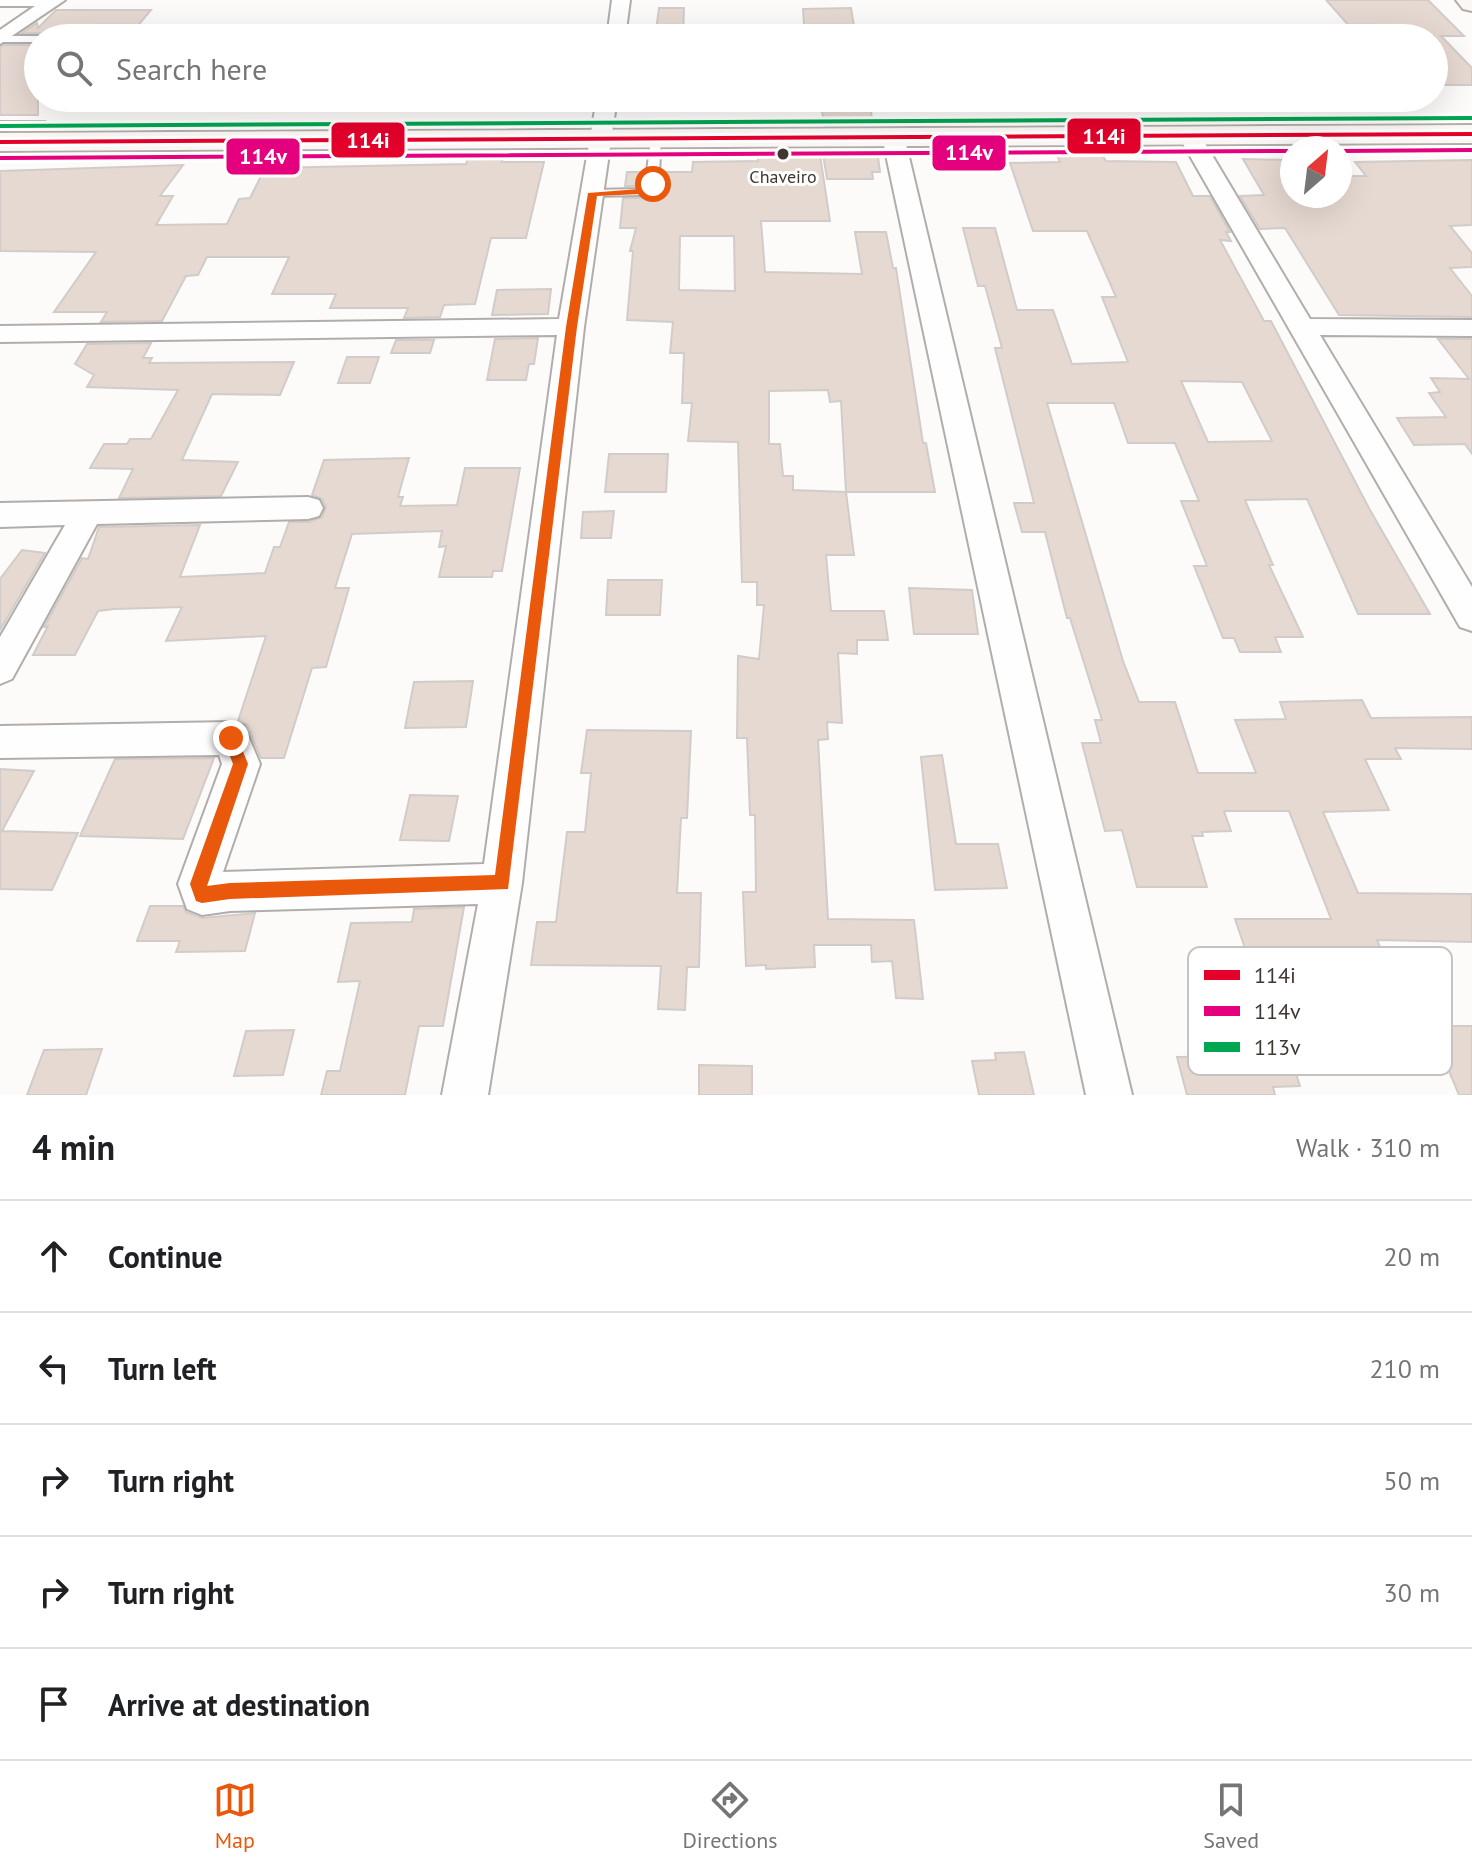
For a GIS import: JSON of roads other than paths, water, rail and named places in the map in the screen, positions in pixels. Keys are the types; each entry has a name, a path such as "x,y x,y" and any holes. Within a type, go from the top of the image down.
{"street":[{"path":"0,1 57,0"},
{"path":"0,38 57,0"},
{"path":"618,24 621,0"},
{"path":"465,1095 502,883 571,327 605,112"},
{"path":"0,142 1472,134"},
{"path":"1189,135 1472,617"},
{"path":"893,136 1109,1095"},
{"path":"0,334 571,327"},
{"path":"1304,327 1472,328"},
{"path":"0,515 308,508"},
{"path":"0,669 88,512"},
{"path":"0,742 231,738 241,764 198,884 202,895 230,891 502,883"}],"lane":[{"path":"0,38 24,39"},
{"path":"0,125 45,125"},
{"path":"593,193 641,192 653,178 656,138"}],"place":[{"name":"Chaveiro","path":"783,154"}]}
